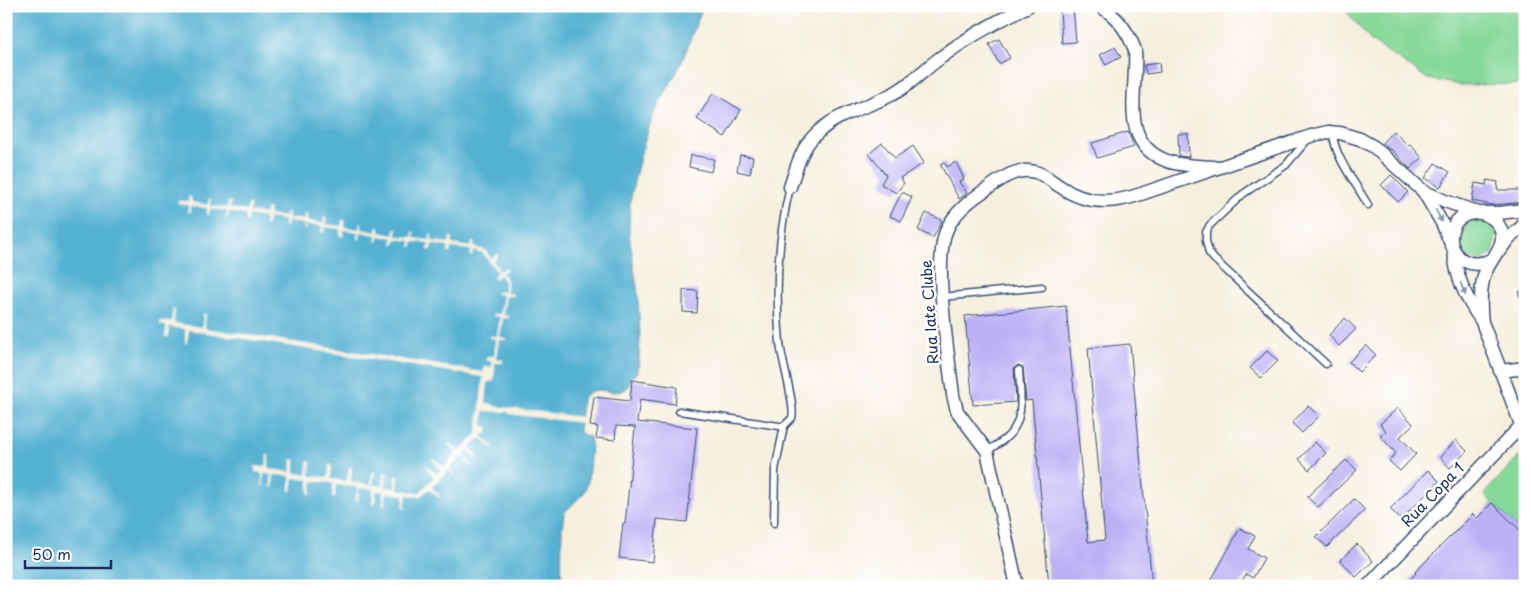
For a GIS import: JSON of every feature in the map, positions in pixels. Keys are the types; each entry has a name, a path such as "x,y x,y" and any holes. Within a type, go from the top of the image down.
{"street":[{"path":"790,187 804,149 826,125 842,115 885,99 901,90 957,45 978,31 1028,6"},
{"path":"1099,6 1111,13 1120,23 1135,50 1134,119 1135,130 1139,139 1151,153 1170,162 1215,168"},
{"name":"Rua Iate Clube","path":"1017,586 987,451 957,410 953,395 942,297 941,261 946,231 959,212 985,190 1016,171 1027,170 1036,172 1062,188 1089,200 1115,202 1311,136 1333,132 1349,135 1374,147 1423,191"},
{"path":"1423,191 1491,217 1498,224 1502,233 1502,242 1495,255"},
{"path":"1423,191 1442,223 1452,248 1461,260 1471,264 1482,264 1495,255 1509,238 1525,224"},
{"path":"1452,248 1451,234 1460,218 1468,214 1525,210"},
{"name":"Rua Copa 1","path":"1368,586 1523,430 1482,322 1466,297 1456,271 1452,248"},
{"name":"Rua Copa 1","path":"1482,322 1481,290 1484,274 1495,255"},
{"path":"1500,371 1525,368"}],"lane":[{"path":"1333,132 1334,144 1338,154 1368,205"},
{"path":"1311,136 1286,165 1243,194 1210,225 1206,232 1206,242 1209,253 1214,259 1326,364"},
{"path":"774,523 775,470 784,426 794,414 780,345 778,295 782,218 790,187"},
{"path":"942,297 1042,287"},
{"path":"987,451 1007,437 1019,421 1021,402 1019,370"},
{"path":"679,411 784,426"}],"green space":[{"path":"1342,6 1525,6 1525,84 1460,85 1428,79 1371,41"},
{"path":"1482,217 1497,231 1493,253 1480,261 1459,254 1454,233 1462,221"},
{"path":"1521,454 1525,462 1525,535 1484,494"}],"water":[{"path":"6,6 703,6 681,64 653,115 635,177 630,202 629,234 638,295 640,341 638,372 624,390 618,392 592,391 582,399 579,433 590,437 591,443 588,482 584,493 564,513 561,586 6,586"}],"pier":[{"path":"189,196 192,202 208,205 209,199 211,199 211,206 227,208 228,202 231,202 230,208 246,211 248,205 250,205 250,212 265,214 266,209 269,209 269,215 285,217 286,212 288,212 287,218 304,220 305,214 307,214 307,221 323,223 324,217 326,218 326,224 341,226 342,220 345,220 345,227 359,229 360,223 362,223 362,229 376,232 377,226 380,226 380,232 394,235 395,228 397,228 397,236 412,237 413,232 415,232 414,238 430,240 430,235 432,235 432,241 449,243 450,237 453,237 452,244 471,247 472,242 474,242 474,247 485,250 491,258 497,254 498,256 493,261 500,271 506,267 507,269 502,273 507,281 507,293 513,294 513,296 506,296 503,315 509,316 509,318 503,318 500,337 506,338 506,340 499,340 496,358 503,360 503,363 495,363 494,381 488,382 486,403 493,404 494,406 582,417 582,423 509,414 508,412 484,411 483,426 488,426 487,434 482,436 493,446 492,448 481,438 470,447 479,460 468,450 463,456 472,465 461,457 450,469 458,479 448,470 432,487 440,496 439,498 429,489 420,497 407,495 405,508 403,508 404,495 387,493 385,505 383,505 383,491 376,491 375,505 372,505 373,489 359,488 358,501 356,501 357,487 336,485 335,498 332,498 333,483 313,481 311,494 309,494 309,480 294,478 292,491 290,491 290,476 274,475 273,488 271,487 271,475 264,474 262,486 262,473 255,472 255,466 266,467 267,455 269,455 269,469 291,472 292,459 295,460 295,473 307,474 308,461 311,462 310,476 328,477 329,465 332,465 331,479 347,481 349,467 352,467 351,482 371,485 372,472 375,472 373,485 383,486 384,472 387,472 385,487 395,488 396,476 399,476 398,489 419,493 434,477 426,467 436,474 441,470 432,459 444,467 456,454 449,443 459,452 477,434 483,377 189,330 187,343 185,343 185,329 169,327 168,337 165,337 166,326 160,325 160,321 171,322 173,309 175,310 174,323 202,327 203,314 206,314 205,328 483,372 484,367 492,367 492,361 486,360 487,356 494,356 496,339 490,338 490,336 497,336 500,317 493,316 493,314 500,314 503,295 496,294 496,292 504,292 504,282 500,275 494,279 493,277 497,272 483,253 474,251 472,256 470,256 471,250 451,248 450,253 448,253 448,247 432,244 431,250 428,250 429,243 414,242 412,247 410,247 411,241 396,239 395,244 392,244 393,238 379,236 378,242 376,241 376,235 361,232 360,239 358,239 358,232 344,230 343,237 340,236 340,229 325,227 324,233 321,232 322,226 306,225 306,230 304,230 304,224 287,221 286,227 284,226 284,220 268,218 267,225 265,225 264,218 249,215 248,221 246,221 246,215 229,212 228,218 226,218 227,211 210,209 209,215 207,215 207,208 190,206 190,212 188,212 188,205 178,204 178,201 188,201"}],"building":[{"path":"1073,8 1076,42 1062,43 1060,9"},
{"path":"999,39 1010,58 999,64 989,44"},
{"path":"1115,47 1121,57 1106,65 1100,55"},
{"path":"1159,63 1160,72 1146,74 1144,65"},
{"path":"713,93 741,110 725,137 697,119"},
{"path":"1393,131 1409,146 1410,144 1422,158 1410,169 1391,149 1382,143"},
{"path":"1128,132 1134,147 1097,158 1092,143"},
{"path":"1178,134 1188,134 1189,157 1179,156"},
{"path":"882,143 895,158 913,146 924,163 900,178 904,183 896,193 881,184 886,175 869,154"},
{"path":"691,155 714,159 711,172 689,167"},
{"path":"740,155 753,157 750,174 737,171"},
{"path":"944,162 947,167 956,162 964,179 959,182 967,193 959,199 940,164"},
{"path":"1435,163 1450,172 1440,187 1425,178"},
{"path":"1391,175 1408,192 1398,202 1381,185"},
{"path":"1487,180 1498,182 1497,190 1525,190 1525,202 1492,205 1472,201 1475,183 1486,185"},
{"path":"902,192 912,197 901,221 890,216"},
{"path":"926,213 942,220 933,238 918,230"},
{"path":"683,290 698,291 697,313 683,312"},
{"path":"1066,306 1088,542 1105,540 1088,348 1130,344 1152,586 1049,586 1032,400 1026,401 1023,367 1018,365 1014,368 1016,402 973,405 965,316"},
{"path":"1345,318 1356,329 1339,346 1329,335"},
{"path":"1366,345 1376,355 1359,372 1349,362"},
{"path":"1267,351 1278,361 1261,378 1250,368"},
{"path":"632,380 677,387 675,404 640,399 637,422 697,428 687,522 657,519 653,562 619,558 623,523 625,524 635,427 616,426 615,440 596,438 598,427 590,426 594,397 630,401"},
{"path":"1308,406 1319,416 1302,433 1292,423"},
{"path":"1398,408 1413,424 1400,437 1416,454 1400,471 1389,461 1396,453 1380,436 1386,431 1380,424"},
{"path":"1456,440 1467,451 1450,468 1440,457"},
{"path":"1315,442 1326,453 1309,470 1299,459"},
{"path":"1346,460 1357,470 1318,507 1307,497"},
{"path":"1428,470 1439,481 1401,520 1390,509"},
{"path":"1354,499 1365,510 1327,547 1316,537"},
{"path":"1492,503 1525,535 1525,562 1520,567 1525,572 1525,586 1404,586 1415,572 1473,514 1477,518"},
{"path":"1240,528 1255,536 1248,549 1264,558 1253,578 1246,574 1239,586 1208,586"},
{"path":"1357,544 1373,561 1356,577 1340,560"}]}
